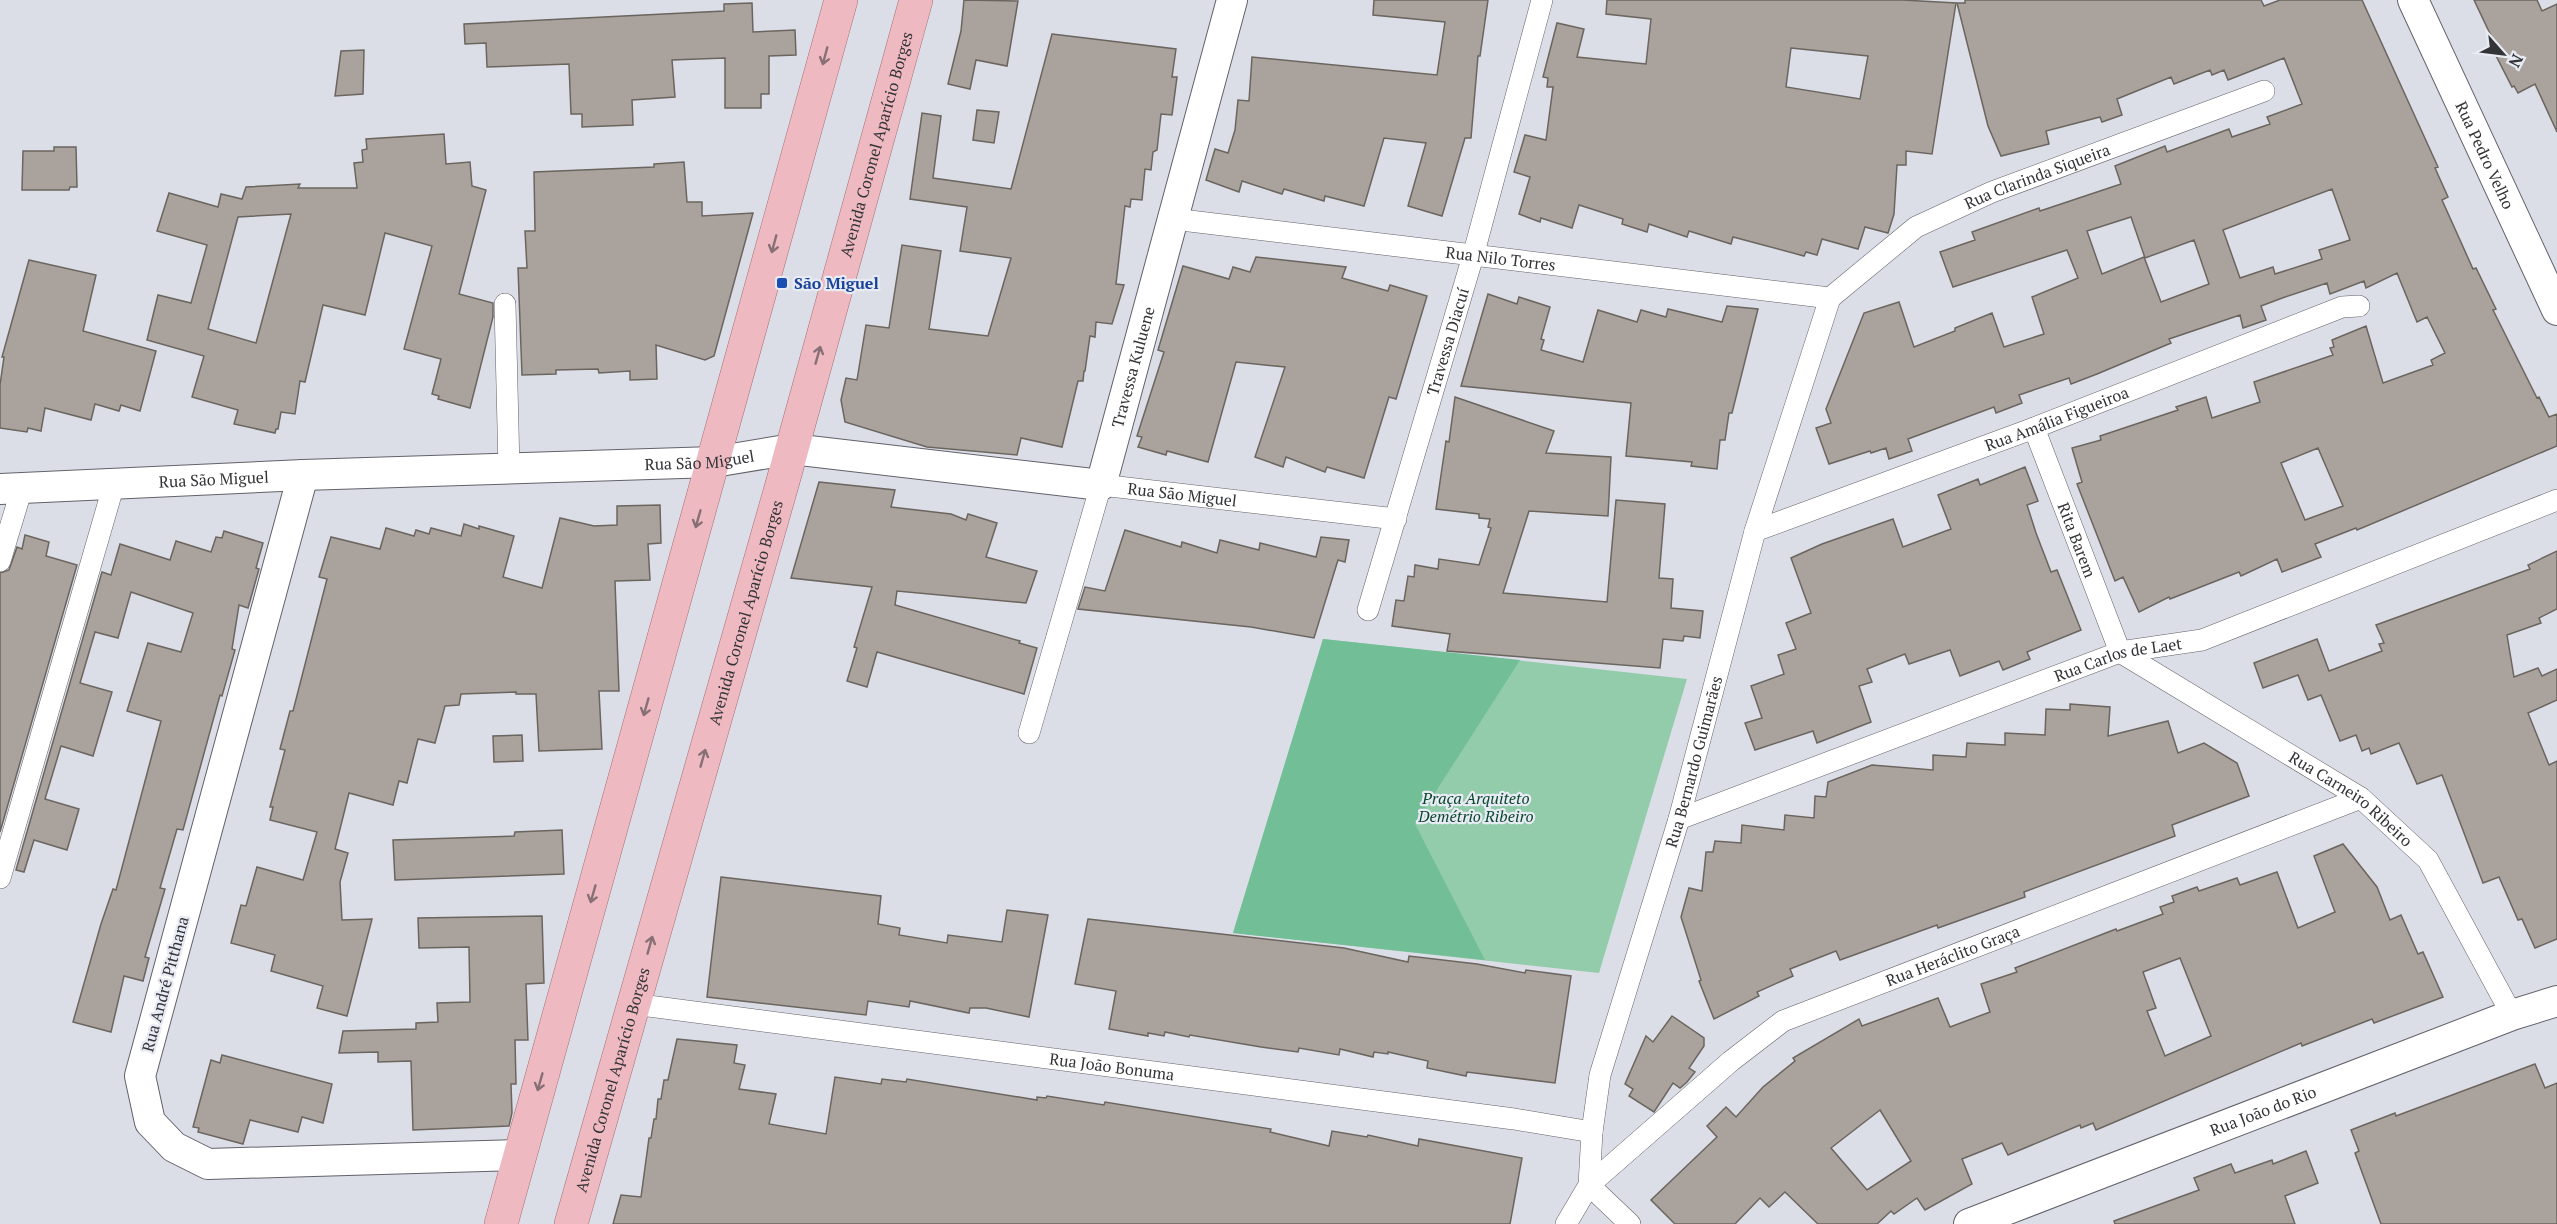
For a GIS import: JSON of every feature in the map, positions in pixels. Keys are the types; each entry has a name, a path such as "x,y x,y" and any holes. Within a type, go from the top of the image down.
{"main road":[{"path":"501,1224 841,0"},
{"name":"Avenida Coronel Aparício Borges","path":"571,1224 792,449 916,0"}],"street":[{"name":"Travessa Kuluene","path":"1029,733 1101,485 1232,0"},
{"name":"Travessa Diacuí","path":"1368,610 1473,256 1542,0"},
{"name":"Rua Pedro Velho","path":"2414,0 2557,310"},
{"name":"Rua Clarinda Siqueira","path":"1830,297 1916,227 1992,192 2264,91"},
{"name":"Rua Nilo Torres","path":"1173,219 1830,297"},
{"name":"Rua Bernardo Guimarães","path":"1566,1224 1589,1185 1592,1132 1600,1075 1679,819 1755,531 1830,297"},
{"path":"505,304 509,469"},
{"name":"Rua Amália Figueiroa","path":"1755,531 2034,428 2342,307 2359,306"},
{"name":"Rita Barem","path":"2034,428 2120,652"},
{"name":"Rua São Miguel","path":"11,488 303,475 714,462 792,449 1396,519"},
{"name":"Rua André Pitthana","path":"303,475 140,1076 150,1122 174,1147 208,1164 520,1155"},
{"path":"0,878 114,484"},
{"path":"0,561 11,488"},
{"name":"Rua Carlos de Laet","path":"1679,819 2120,652 2202,640 2557,501"},
{"name":"Rua Carneiro Ribeiro","path":"2120,652 2361,798 2428,860 2512,1016"},
{"name":"Rua Heráclito Graça","path":"1589,1185 1731,1060 1783,1021 2361,798"},
{"name":"Rua João do Rio","path":"1969,1224 2512,1016 2557,1001"},
{"name":"Rua João Bonuma","path":"633,1004 1514,1119 1592,1132"},
{"path":"1589,1185 1630,1224"}],"green space":[{"name":"Praça Arquiteto Demétrio Ribeiro","path":"1323,639 1687,679 1599,973 1233,933"},
{"path":"1323,639 1520,660 1415,824 1485,960 1233,933"}],"building":[{"path":"964,0 1018,1 1007,66 976,60 970,89 948,84 961,31"},
{"path":"1374,0 1488,0 1480,56 1478,56 1471,138 1465,138 1442,216 1408,206 1426,143 1384,138 1364,206 1325,196 1324,201 1284,189 1282,194 1242,181 1239,192 1206,180 1215,149 1228,153 1235,130 1238,100 1249,101 1252,57 1437,75 1445,22 1373,15"},
{"path":"1607,0 1903,0 1956,3 1932,154 1906,151 1906,165 1897,165 1894,214 1888,233 1865,227 1858,249 1822,239 1817,255 1806,252 1804,256 1733,237 1731,244 1689,231 1687,237 1649,224 1647,232 1622,224 1623,219 1579,205 1572,228 1541,218 1540,222 1519,214 1530,177 1514,172 1525,135 1546,140 1553,87 1547,87 1548,78 1543,77 1557,23 1584,29 1577,57 1646,64 1651,19 1606,14","holes":["1791,48 1868,56 1860,99 1786,87"]},
{"path":"1965,0 2261,0 2264,6 2280,0 2362,0 2438,167 2435,168 2448,197 2442,200 2473,269 2476,268 2496,309 2493,310 2537,398 2539,397 2549,417 2557,414 2557,446 2357,530 2356,528 2315,544 2321,557 2282,572 2277,559 2241,576 2239,572 2170,599 2169,597 2139,612 2123,577 2115,581 2077,484 2082,482 2072,448 2101,440 2100,436 2178,410 2176,407 2206,397 2212,418 2260,402 2254,382 2333,355 2330,348 2334,347 2332,340 2366,326 2383,383 2433,365 2431,360 2445,353 2427,317 2417,322 2397,273 2366,288 2364,281 2330,294 2327,283 2285,297 2261,306 2266,320 2243,328 2240,315 2169,339 2171,343 2071,384 2069,378 2019,395 2022,403 1996,413 1994,407 1908,439 1912,451 1889,459 1886,448 1829,464 1816,428 1831,423 1826,409 1864,313 1899,302 1914,347 1992,313 2004,347 2044,334 2032,297 2078,278 2067,250 1953,287 1940,252 1975,240 1972,232 2039,208 2040,211 2121,184 2115,166 2165,146 2167,152 2229,129 2232,137 2270,124 2267,117 2302,104 2284,58 2228,80 2224,70 2212,75 2210,70 2174,84 2171,77 2117,99 2122,115 2102,122 2100,117 2046,131 2049,144 2001,156 1988,126 1957,3 1965,3","holes":["2332,189 2350,240 2319,250 2322,259 2275,274 2273,267 2240,278 2223,230","2131,217 2145,258 2194,240 2209,284 2161,302 2144,257 2102,274 2087,231","2318,448 2343,506 2305,520 2281,463"]},
{"path":"2474,0 2537,0 2542,11 2557,4 2557,132 2535,84 2518,93 2514,86 2512,87 2488,40 2492,38"},
{"path":"752,3 753,32 795,30 796,55 769,56 769,94 761,94 761,108 725,108 725,58 672,60 675,97 632,100 633,125 582,127 582,114 571,114 569,64 487,67 486,43 465,44 464,24 724,11 724,4"},
{"path":"1052,34 1176,49 1172,77 1177,77 1172,115 1161,114 1157,150 1153,152 1151,170 1145,169 1142,200 1131,199 1130,207 1125,206 1116,284 1124,285 1112,324 1096,322 1095,337 1090,336 1083,381 1078,381 1062,447 1021,438 1017,455 927,447 845,422 841,400 846,378 857,380 866,325 889,328 902,245 941,251 929,329 988,336 1011,258 960,251 967,207 910,199 922,113 941,116 933,178 1011,189"},
{"path":"364,50 363,94 335,96 341,51"},
{"path":"977,110 999,112 994,143 973,140"},
{"path":"444,134 446,164 470,162 472,186 486,190 459,294 493,303 493,317 470,408 438,399 439,396 432,394 441,359 404,349 432,246 385,233 365,315 323,305 305,382 300,381 295,414 281,412 275,433 234,424 238,410 192,397 204,356 147,340 158,295 191,303 207,245 157,231 169,193 218,207 221,194 242,199 246,187 300,184 298,188 357,188 354,163 363,162 362,150 367,149 366,139","holes":["291,214 256,343 208,329 238,217"]},
{"path":"54,147 76,147 77,187 70,187 69,190 22,190 23,151 54,151"},
{"path":"684,162 687,202 702,202 702,216 753,213 714,356 705,360 656,345 657,379 630,380 630,371 599,373 598,369 556,370 556,374 522,375 518,268 527,268 525,231 535,231 534,172 654,167 654,164"},
{"path":"1256,257 1346,267 1342,278 1388,291 1390,285 1427,296 1396,399 1389,397 1364,478 1327,467 1325,472 1286,457 1283,467 1255,457 1285,367 1236,362 1208,462 1167,451 1166,455 1138,447 1142,437 1137,436 1164,352 1158,350 1183,266 1229,279 1233,267 1250,272"},
{"path":"29,260 96,275 83,331 156,351 140,411 121,405 119,411 95,404 91,420 45,408 41,431 28,428 27,432 0,428 0,385 4,357 2,357"},
{"path":"1488,294 1517,304 1519,297 1550,307 1541,339 1544,340 1541,350 1583,362 1598,310 1637,322 1641,310 1666,317 1668,309 1722,322 1727,306 1758,309 1732,413 1729,413 1725,440 1720,440 1717,469 1691,466 1692,462 1626,456 1631,403 1461,386"},
{"path":"1455,397 1554,431 1546,453 1611,457 1608,516 1529,511 1503,593 1607,602 1616,500 1665,504 1659,578 1673,579 1671,608 1703,611 1700,638 1684,636 1683,641 1663,639 1660,668 1447,651 1450,634 1392,626 1396,600 1404,601 1408,576 1414,577 1415,565 1438,569 1439,559 1479,565 1491,528 1488,527 1490,519 1479,518 1479,514 1436,509"},
{"path":"2025,467 2038,501 2027,505 2036,533 2051,572 2057,570 2081,630 2027,652 2030,659 2003,670 1999,661 1960,676 1950,650 1909,664 1905,654 1867,669 1872,682 1859,686 1871,722 1817,743 1813,731 1755,750 1745,723 1762,718 1751,686 1784,674 1778,655 1796,649 1786,623 1811,613 1791,558 1822,544 1893,519 1903,547 1951,529 1938,495 1978,479 1980,485"},
{"path":"819,482 895,490 891,507 951,514 966,520 968,514 997,523 986,557 1037,571 1026,603 897,591 895,605 1037,648 1024,694 877,652 867,687 847,681 857,648 854,647 872,587 791,578"},
{"path":"660,505 661,543 648,544 650,580 615,581 619,691 599,691 602,749 539,751 536,694 516,694 516,692 461,694 459,705 445,706 435,743 418,739 407,783 399,781 393,805 349,793 335,849 348,853 340,882 342,920 372,919 347,1016 317,1008 323,986 271,971 275,955 231,943 241,905 246,906 257,867 303,880 317,832 270,820 273,807 270,807 285,750 280,749 290,711 293,711 327,579 319,577 331,537 380,549 386,528 414,536 416,530 429,534 431,528 461,536 464,524 479,529 479,526 514,536 503,577 542,588 560,518 594,526 617,525 617,506"},
{"path":"1125,530 1181,547 1182,542 1217,553 1220,540 1259,550 1260,543 1316,557 1321,537 1349,540 1345,562 1338,560 1314,638 1251,627 1078,609 1085,587 1105,591"},
{"path":"224,531 263,543 256,568 259,569 248,608 239,605 232,649 235,650 222,696 220,695 183,830 177,829 160,888 165,889 145,957 149,958 143,981 124,976 111,1032 73,1022 101,924 113,889 116,890 161,721 127,711 148,643 181,652 193,613 131,592 118,638 95,632 80,683 112,692 93,756 61,746 45,799 79,809 67,850 34,840 24,872 16,870 102,572 111,575 120,544 170,560 176,541 211,552 216,537 222,538"},
{"path":"25,535 49,542 46,556 77,565 0,832 0,573 9,570 17,547 22,549"},
{"path":"2557,551 2557,609 2539,618 2541,623 2507,635 2514,677 2538,668 2542,676 2557,669 2557,700 2528,713 2549,765 2557,761 2557,939 2535,948 2522,919 2518,920 2499,877 2483,883 2442,775 2417,784 2399,743 2371,754 2369,748 2362,751 2356,735 2340,741 2321,695 2308,700 2298,675 2263,688 2254,663 2317,639 2329,671 2382,651 2379,644 2384,643 2376,625 2530,569 2528,565"},
{"path":"2070,704 2110,707 2108,736 2168,721 2178,753 2204,743 2237,763 2249,796 2172,825 2175,836 2024,892 2025,897 1938,928 1937,925 1840,960 1836,951 1790,969 1793,976 1757,992 1759,996 1714,1019 1699,981 1701,980 1681,917 1689,888 1702,891 1706,852 1713,852 1715,841 1741,843 1742,825 1784,830 1785,815 1814,818 1815,796 1826,797 1828,782 1872,765 1933,770 1933,755 1966,757 1967,743 2005,745 2005,733 2045,735 2046,709 2070,710"},
{"path":"522,735 523,761 494,762 493,736"},
{"path":"562,830 564,874 395,880 393,840 514,836 515,832"},
{"path":"2343,844 2377,887 2390,920 2401,915 2418,954 2423,952 2443,997 2374,1023 2372,1019 2302,1046 2301,1043 2096,1130 2093,1123 2081,1128 2080,1125 2008,1155 2002,1143 1962,1159 1972,1184 1925,1210 1917,1198 1894,1214 1891,1211 1877,1224 1818,1224 1785,1192 1769,1207 1760,1198 1735,1224 1675,1224 1651,1200 1717,1137 1707,1126 1726,1107 1736,1117 1763,1087 1795,1061 1793,1058 1859,1019 1862,1026 1938,998 1950,1027 1990,1012 1981,984 2017,972 2015,968 2116,929 2117,931 2163,914 2160,907 2174,902 2172,896 2197,887 2199,891 2237,878 2240,885 2277,872 2298,928 2335,912 2314,856","holes":["2180,958 2211,1036 2165,1056 2147,1011 2156,1008 2143,972","1880,1110 1911,1161 1867,1190 1831,1148"]},
{"path":"721,877 881,896 878,924 900,928 899,935 947,943 948,935 1002,942 1007,910 1048,915 1029,1017 986,1008 970,1008 969,1013 910,1001 909,1007 868,1001 866,1015 707,997"},
{"path":"542,916 544,983 526,984 528,1040 515,1040 516,1084 511,1084 512,1113 509,1126 413,1130 411,1061 378,1062 378,1052 339,1053 343,1031 416,1029 416,1023 438,1022 437,1003 470,1002 469,947 419,948 418,918"},
{"path":"1088,919 1344,948 1408,962 1409,956 1477,964 1525,973 1526,970 1571,976 1555,1083 1467,1072 1466,1076 1427,1068 1428,1061 1388,1052 1388,1054 1374,1052 1373,1057 1340,1049 1339,1055 1299,1048 1298,1052 1190,1035 1189,1037 1165,1032 1164,1036 1148,1033 1148,1036 1109,1029 1116,991 1075,984"},
{"path":"1672,1016 1704,1038 1704,1046 1689,1068 1695,1072 1680,1088 1673,1083 1654,1112 1629,1096 1633,1089 1625,1084 1646,1036 1653,1042"},
{"path":"677,1039 737,1045 734,1063 745,1065 739,1089 776,1094 769,1124 826,1134 835,1077 881,1084 882,1079 906,1082 907,1079 1037,1100 1037,1097 1046,1098 1047,1096 1104,1105 1105,1102 1271,1129 1270,1132 1329,1146 1332,1131 1367,1137 1368,1135 1418,1146 1419,1139 1522,1158 1510,1224 613,1224 621,1195 641,1197 649,1138 651,1138 654,1119 656,1119 658,1099 661,1099 664,1080 668,1080"},
{"path":"222,1055 332,1084 323,1123 302,1117 298,1132 250,1120 243,1144 198,1132 199,1128 193,1127 211,1060 220,1063"},
{"path":"2535,1064 2545,1088 2557,1083 2557,1224 2381,1224 2355,1153 2359,1151 2351,1130 2395,1113 2396,1116"},
{"path":"2306,1151 2318,1183 2285,1196 2295,1224 2115,1224 2114,1221 2199,1190 2194,1178 2231,1164 2235,1173 2272,1160 2273,1164"}],"place":[{"name":"São Miguel","path":"782,283"}]}
